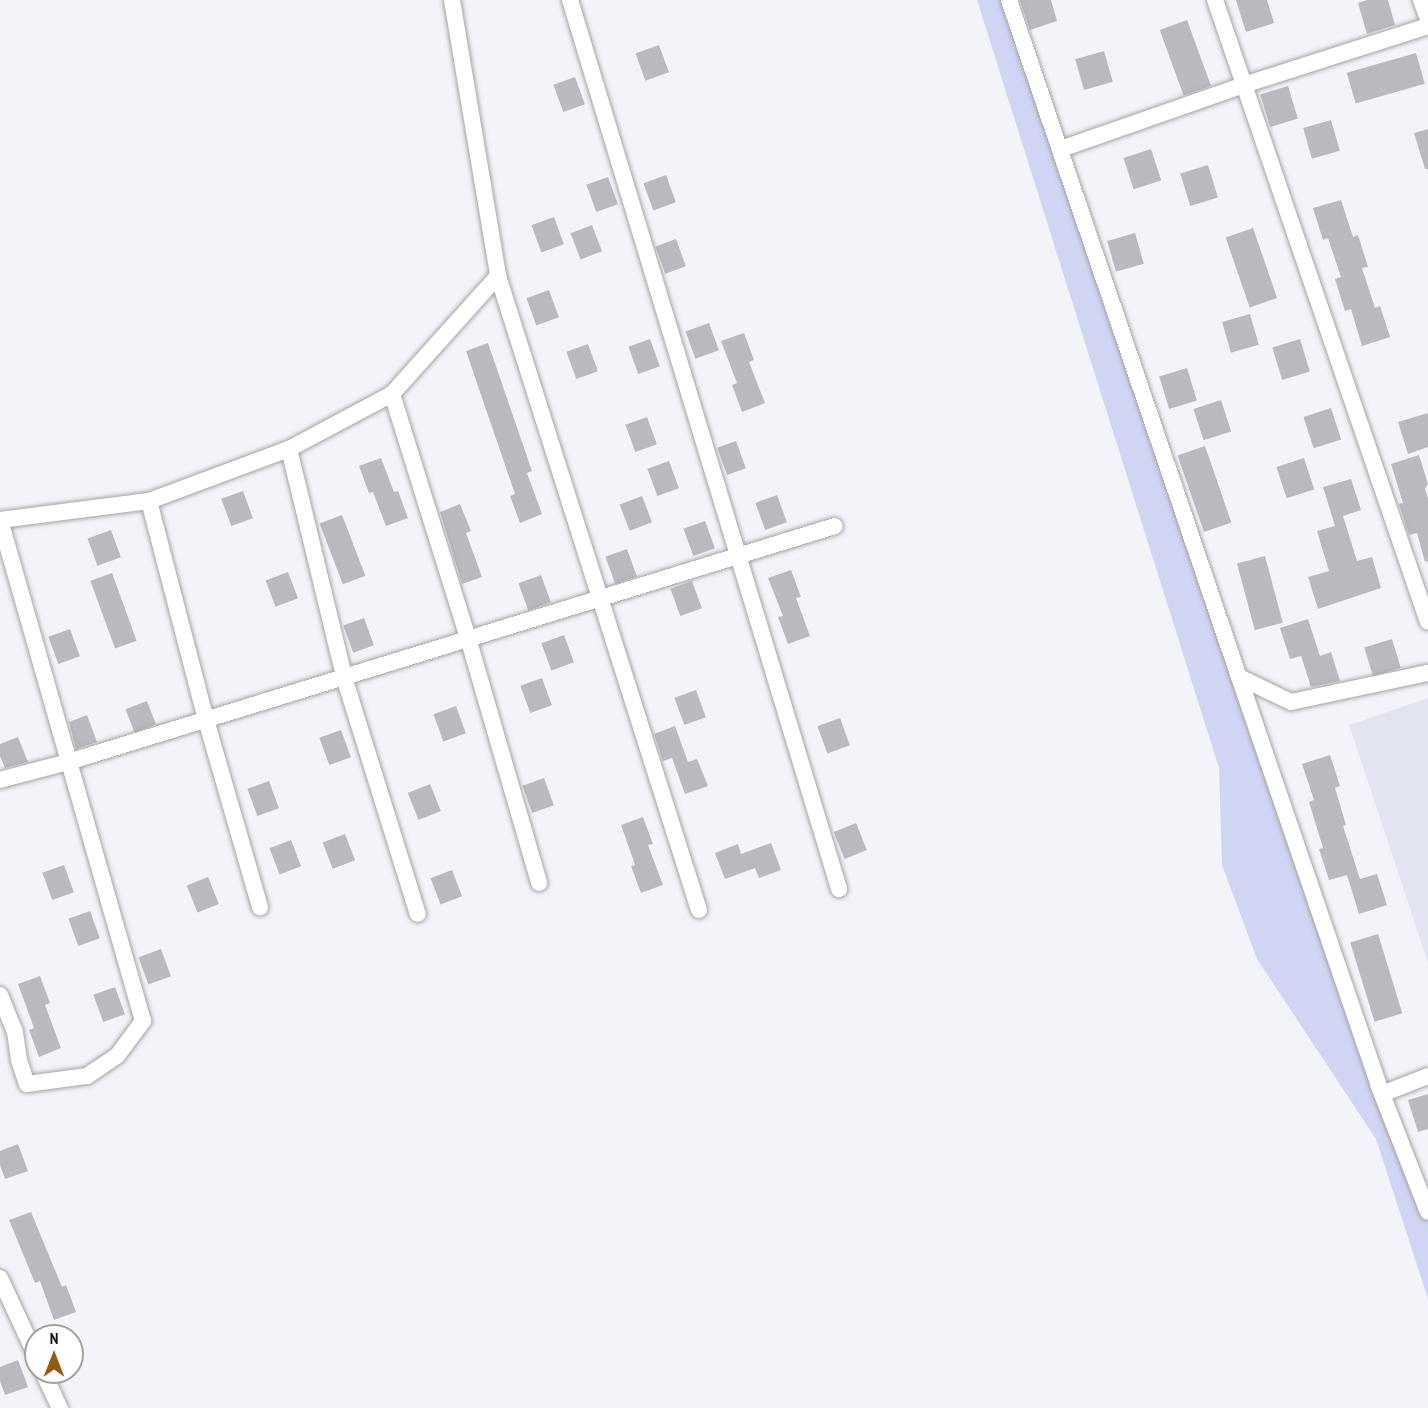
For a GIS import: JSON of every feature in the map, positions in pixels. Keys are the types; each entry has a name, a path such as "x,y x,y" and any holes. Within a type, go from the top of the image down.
{"street":[{"path":"452,0 498,276 699,910"},
{"path":"570,0 838,889"},
{"path":"1009,0 1382,1094 1428,1212"},
{"path":"1215,0 1428,622"},
{"path":"1421,0 1428,19"},
{"path":"1060,149 1244,85 1428,26"},
{"path":"0,995 15,1032 19,1060 27,1084 87,1076 117,1056 143,1021 0,520 149,501 289,448 392,394 498,276"},
{"path":"392,394 468,638 538,883"},
{"path":"289,448 344,677 418,914"},
{"path":"149,501 206,720 260,907"},
{"path":"0,780 68,762 835,526"},
{"path":"1239,677 1291,702 1428,673"},
{"path":"1382,1094 1428,1076"},
{"path":"0,1278 24,1330"},
{"path":"49,1384 60,1408"}],"shaded area":[{"path":"977,0 1008,0 1428,1219 1428,1299 1376,1139 1257,959 1222,865 1219,768"},
{"path":"1428,698 1428,963 1349,725"}],"building":[{"path":"1020,0 1051,0 1057,21 1030,30"},
{"path":"1236,0 1267,0 1274,23 1246,32"},
{"path":"1367,0 1388,0 1395,25 1367,34 1358,3"},
{"path":"1187,20 1211,86 1184,96 1160,30"},
{"path":"659,45 669,72 645,81 636,54"},
{"path":"1104,51 1113,82 1084,90 1075,59"},
{"path":"1416,53 1425,84 1356,104 1347,73"},
{"path":"575,77 585,104 563,112 553,85"},
{"path":"1288,86 1298,119 1270,127 1260,94"},
{"path":"1331,120 1340,151 1312,159 1303,128"},
{"path":"1428,129 1428,169 1425,169 1414,133"},
{"path":"1151,149 1161,180 1134,189 1123,158"},
{"path":"1208,165 1218,198 1190,206 1180,173"},
{"path":"666,175 676,202 653,210 643,183"},
{"path":"608,177 618,204 596,212 586,185"},
{"path":"1341,200 1353,237 1358,235 1368,267 1362,268 1375,308 1380,306 1390,337 1362,346 1351,309 1345,311 1335,279 1341,277 1328,238 1323,240 1313,208"},
{"path":"554,217 564,244 541,252 531,225"},
{"path":"592,225 602,251 581,259 571,233"},
{"path":"1253,228 1277,298 1250,307 1226,237"},
{"path":"1135,233 1144,264 1116,272 1107,241"},
{"path":"676,239 686,266 665,274 655,247"},
{"path":"549,290 559,317 536,325 526,298"},
{"path":"1250,314 1259,345 1231,353 1222,322"},
{"path":"709,323 719,350 695,359 686,332"},
{"path":"744,333 754,360 749,362 765,403 742,412 732,385 737,383 721,341"},
{"path":"650,339 660,366 638,374 628,347"},
{"path":"1300,339 1310,372 1282,380 1272,347"},
{"path":"488,343 532,471 527,473 542,514 520,523 510,496 515,494 466,351"},
{"path":"588,344 598,371 576,379 566,352"},
{"path":"1187,368 1197,401 1169,409 1159,376"},
{"path":"1221,400 1231,431 1204,440 1193,409"},
{"path":"1331,408 1341,439 1314,448 1303,417"},
{"path":"1428,413 1428,447 1408,454 1398,422"},
{"path":"647,417 657,444 635,452 625,425"},
{"path":"736,441 746,468 727,475 717,448"},
{"path":"1205,446 1231,523 1204,532 1178,455"},
{"path":"1419,455 1428,484 1425,488 1428,499 1428,561 1425,562 1417,533 1409,535 1399,504 1403,503 1391,464"},
{"path":"381,458 394,492 398,491 408,518 386,526 373,492 369,493 359,466"},
{"path":"1304,458 1314,489 1287,498 1276,467"},
{"path":"669,461 679,488 657,496 647,469"},
{"path":"1351,479 1361,510 1343,516 1357,561 1372,557 1381,588 1318,609 1308,577 1329,571 1317,531 1335,526 1323,487"},
{"path":"243,491 253,518 231,526 221,499"},
{"path":"777,495 787,522 765,530 755,503"},
{"path":"642,496 652,522 630,531 620,505"},
{"path":"460,504 471,531 466,533 482,577 462,584 440,512"},
{"path":"342,515 365,576 343,584 320,524"},
{"path":"705,521 715,548 693,556 683,529"},
{"path":"111,530 121,557 97,566 88,539"},
{"path":"627,549 637,576 615,584 605,557"},
{"path":"1265,556 1283,623 1255,630 1237,564"},
{"path":"791,570 801,597 796,598 810,636 788,644 778,617 783,616 768,578"},
{"path":"288,572 298,598 276,607 266,581"},
{"path":"112,573 137,641 115,649 90,581"},
{"path":"541,575 551,602 528,610 518,583"},
{"path":"692,581 702,608 680,616 670,589"},
{"path":"364,618 374,645 353,653 343,626"},
{"path":"1308,619 1320,656 1331,652 1340,681 1311,687 1301,656 1290,659 1280,628"},
{"path":"70,629 80,656 58,664 48,637"},
{"path":"564,635 574,662 551,670 541,643"},
{"path":"1392,639 1401,668 1373,676 1364,647"},
{"path":"542,678 552,705 530,713 520,686"},
{"path":"696,690 706,717 684,725 674,698"},
{"path":"147,701 156,724 134,733 126,709"},
{"path":"456,706 466,733 443,741 433,714"},
{"path":"87,715 97,742 76,749 69,722"},
{"path":"840,718 850,745 827,753 817,726"},
{"path":"675,726 688,762 697,759 708,786 685,794 672,758 663,761 654,734"},
{"path":"341,730 351,757 329,765 319,738"},
{"path":"18,737 28,762 5,768 0,756 0,744"},
{"path":"1330,755 1340,786 1335,788 1346,825 1343,826 1360,879 1377,874 1387,905 1359,914 1347,875 1329,880 1319,849 1323,848 1309,802 1314,800 1302,764"},
{"path":"544,778 554,805 532,813 522,786"},
{"path":"269,781 279,808 257,816 247,789"},
{"path":"430,784 441,811 419,820 408,793"},
{"path":"643,817 653,844 648,845 663,885 641,893 631,866 635,865 621,825"},
{"path":"856,823 867,850 845,859 834,832"},
{"path":"345,834 355,860 333,869 323,843"},
{"path":"291,840 301,866 280,874 270,848"},
{"path":"771,843 781,870 759,878 755,868 725,879 715,853 738,844 741,854"},
{"path":"64,865 74,892 52,900 42,873"},
{"path":"452,870 462,896 441,904 431,878"},
{"path":"208,877 219,904 198,913 187,886"},
{"path":"90,911 100,938 78,946 68,919"},
{"path":"1378,934 1402,1013 1375,1022 1350,942"},
{"path":"161,949 171,976 148,984 138,957"},
{"path":"40,976 50,1003 45,1005 61,1048 39,1057 29,1030 34,1028 18,984"},
{"path":"115,987 125,1014 103,1022 93,995"},
{"path":"1428,1094 1428,1129 1418,1132 1408,1100"},
{"path":"18,1144 28,1171 5,1179 0,1165 0,1151"},
{"path":"31,1212 62,1287 66,1285 76,1312 54,1320 40,1281 35,1283 9,1220"},
{"path":"18,1360 24,1376 24,1384 28,1387 5,1395 0,1381 0,1367"}]}
